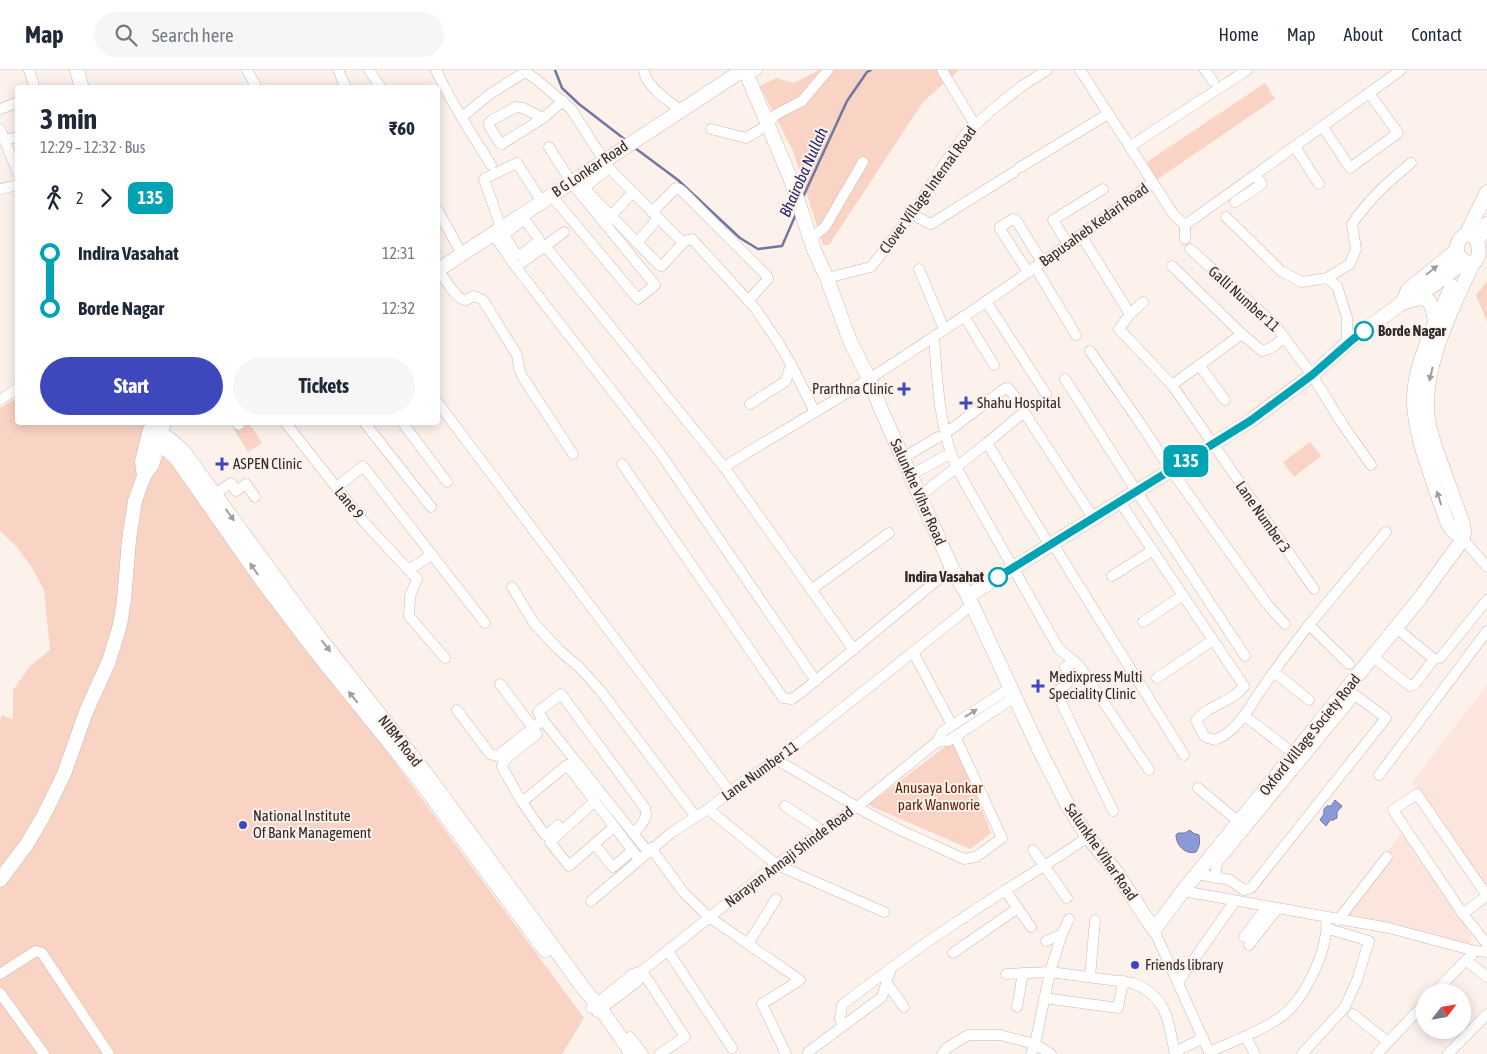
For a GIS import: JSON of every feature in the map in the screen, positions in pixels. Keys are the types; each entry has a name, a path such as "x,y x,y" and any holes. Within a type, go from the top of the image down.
{"street":[{"path":"29,70 34,85"},
{"path":"77,70 81,85"},
{"path":"247,70 255,85"},
{"path":"338,70 345,85"},
{"path":"369,70 379,85"},
{"path":"436,70 441,82 491,165"},
{"path":"644,70 646,80 680,110"},
{"path":"710,129 746,138 769,124 775,115 802,101 828,70"},
{"path":"942,70 975,125"},
{"name":"Clover Village Internal Road","path":"827,278 871,267 912,214 967,132 1022,86 1047,70"},
{"path":"1080,70 1152,183"},
{"path":"1205,70 1213,81"},
{"path":"1129,147 1247,70"},
{"path":"1185,239 1185,225 1256,176 1401,70"},
{"path":"462,117 522,71 536,79 571,109 606,164 683,243"},
{"name":"B G Lonkar Road","path":"440,268 504,228 546,198 606,164 624,147 680,110 748,71"},
{"name":"Salunkhe Vihar Road","path":"748,71 792,180 809,232 850,341 869,379 902,458 952,568 1068,808 1116,872 1154,930 1207,1047"},
{"path":"1322,128 1350,168 1398,133 1369,93"},
{"path":"543,118 523,108 516,107 492,120 489,126 498,142 502,144 543,118 563,101"},
{"path":"0,109 15,103"},
{"path":"912,214 931,224 1108,114"},
{"path":"0,129 15,165"},
{"path":"5,140 15,138"},
{"path":"549,147 572,182 655,284 638,299 517,164 484,179 504,228 516,267 660,454 816,681"},
{"path":"1295,147 1319,184"},
{"path":"809,232 825,227 863,162"},
{"path":"1226,217 1281,271 1302,282 1327,278 1350,264 1356,249 1352,224 1366,204 1386,183 1412,163"},
{"path":"606,164 585,188 661,267 683,243 692,239 755,308 792,364 815,412"},
{"path":"1235,202 1262,184 1256,176"},
{"name":"Bapusaheb Kedari Road","path":"724,466 869,379 1081,236 1152,183 1174,215 1185,225"},
{"path":"0,189 15,186"},
{"path":"637,243 655,215 676,188 679,188 767,276 768,279 748,301"},
{"path":"1068,244 1053,220 1103,188"},
{"path":"610,216 633,192"},
{"path":"969,600 1013,568 1250,421 1312,375 1347,344 1465,258 1481,259 1481,241 1487,192"},
{"path":"440,215 462,254"},
{"path":"504,228 525,220 539,239 539,242 516,267"},
{"path":"1481,241 1487,224"},
{"path":"504,228 504,236 516,254 529,254 545,246 564,232"},
{"path":"1081,236 1130,314 1143,302"},
{"path":"1463,539 1463,524 1428,420 1427,396 1430,374 1465,258 1459,241 1481,241"},
{"path":"545,246 724,466 854,650"},
{"name":"Galli Number 11","path":"1190,250 1274,324 1312,375 1342,426 1371,465"},
{"path":"1465,258 1436,322 1418,371 1414,395 1416,422 1447,522 1487,567"},
{"path":"1172,266 1262,351 1276,345 1284,337"},
{"path":"1035,267 1076,335"},
{"path":"920,269 944,329"},
{"path":"440,272 456,295 461,299 466,300 474,296 483,300 516,355 522,376 573,454"},
{"path":"1327,278 1337,286 1340,294 1347,318 1347,344"},
{"path":"1408,301 1422,298 1429,302 1436,322"},
{"path":"986,301 1046,394"},
{"name":"Lane Number 3","path":"1130,314 1119,329 1172,385 1314,589"},
{"path":"964,316 994,365"},
{"path":"1172,385 1242,334"},
{"path":"934,336 942,435 956,467 1059,650 1075,662 1085,674 1148,770"},
{"path":"1090,351 1171,470 1267,604 1285,624"},
{"path":"750,404 786,381 792,364"},
{"path":"1199,365 1224,400"},
{"path":"1065,379 1245,656"},
{"path":"902,458 942,435 1004,389 1008,388 1019,402"},
{"path":"0,400 15,390"},
{"path":"440,406 730,792"},
{"path":"920,496 1024,412 1094,519"},
{"name":"Lane 9","path":"288,425 364,521 417,579 410,596 409,616 445,658"},
{"path":"366,425 431,507"},
{"path":"404,425 447,482"},
{"name":"NIBM Road","path":"0,880 27,844 64,774 86,712 114,645 121,616 135,501 144,476 152,465 156,432 173,442 179,455 263,582 313,648 417,777 578,994 596,1009"},
{"path":"987,443 1184,755"},
{"path":"910,475 951,453"},
{"name":"NIBM Road","path":"179,455 215,494 320,637 424,772 584,989 624,1048 632,1054"},
{"path":"622,464 783,698 792,699 816,681 952,568"},
{"path":"337,487 363,466 485,623"},
{"path":"215,494 231,483 236,491 246,484 255,497"},
{"path":"1120,502 1244,686 1239,692 1202,713 1196,721 1205,737 1215,740 1221,738 1245,716 1274,672 1309,625 1386,532"},
{"path":"811,590 889,533"},
{"name":"Oxford Village Society Road","path":"1154,930 1183,891 1208,877 1239,822 1294,754 1351,692 1373,657 1420,598 1463,539"},
{"path":"1112,576 1153,550"},
{"path":"409,570 431,555"},
{"path":"512,587 534,623 600,690 696,817"},
{"path":"1142,622 1183,595"},
{"name":"Lane Number 11","path":"591,901 671,833 777,760 914,652 961,614 969,600"},
{"path":"1440,658 1487,600"},
{"path":"1309,625 1349,664"},
{"path":"1373,657 1410,686 1415,684 1434,660 1396,628"},
{"path":"1379,775 1487,631"},
{"path":"1157,678 1213,640"},
{"path":"914,652 952,725"},
{"path":"1075,662 1065,667 1070,678 1066,686 1059,690 1058,696 1114,810"},
{"path":"1274,672 1309,700"},
{"path":"500,684 535,731"},
{"path":"1351,692 1386,718 1250,888 1244,890 1230,880 1208,877 1351,692"},
{"name":"Narayan Annaji Shinde Road","path":"596,1009 633,974 642,972 777,864 857,807 937,742 942,732 1013,693"},
{"name":"Narayan Annaji Shinde Road","path":"937,742 948,741 1013,693"},
{"path":"634,834 645,820 647,814 645,808 561,694 538,712 634,834 650,850 684,893 709,917 800,980 762,1004 786,1054"},
{"path":"458,710 493,756 497,756 535,731"},
{"path":"1245,716 1294,754"},
{"path":"543,720 535,731 502,763 502,767 522,802 544,835 548,834 593,798"},
{"path":"777,760 898,829 964,858 976,857 1002,838 955,736"},
{"path":"522,802 567,765 639,859"},
{"path":"1198,788 1239,822"},
{"path":"1463,914 1487,896 1418,794 1393,810 1463,914 1487,944"},
{"path":"593,798 550,842 569,866 614,827"},
{"path":"785,806 824,831"},
{"path":"708,809 777,864 884,912"},
{"path":"843,1025 840,1020 842,1004 960,920 1088,837"},
{"path":"599,850 613,867 632,851"},
{"path":"1033,850 1067,898"},
{"path":"1338,920 1387,857"},
{"path":"1005,890 1031,926"},
{"path":"1183,891 1389,928 1475,951 1487,952"},
{"path":"748,944 776,899"},
{"path":"1178,982 1235,901"},
{"path":"953,953 1018,908"},
{"path":"1246,941 1272,908"},
{"path":"1186,1054 1245,1036 1284,1015 1300,996 1319,961 1327,929 1326,918"},
{"path":"1031,1054 1035,1044 1050,972 1062,934 1069,919"},
{"path":"1090,977 1095,920"},
{"path":"1302,1054 1345,1006 1357,980 1369,941 1327,929"},
{"path":"1046,941 1062,934"},
{"path":"0,974 36,951 42,953 110,1054"},
{"path":"668,951 732,1048"},
{"path":"1444,984 1475,951"},
{"path":"1466,960 1487,977"},
{"path":"808,1052 882,997 891,968"},
{"path":"642,972 685,1037 660,1054"},
{"path":"1006,974 1050,972 1133,983 1146,988 1161,1003 1168,1021 1176,1054"},
{"path":"1016,1007 1023,973"},
{"path":"886,982 904,1007"},
{"path":"1044,998 1118,1008 1123,982"},
{"path":"0,993 44,1054"},
{"path":"1377,1054 1416,1013"},
{"path":"1353,1014 1388,1042"},
{"path":"1448,1054 1487,1014"},
{"path":"942,1054 947,1048 968,1035 1000,1035 1035,1044 1051,1054"},
{"path":"1245,1036 1255,1054"},
{"path":"624,1048 630,1037 643,1054"},
{"path":"1176,1054 1179,1050 1207,1047"}],"shaded area":[{"path":"1487,685 1487,884 1484,886 1412,782"},
{"path":"1402,832 1471,935 1469,944 1465,945 1340,917"}],"green space":[{"path":"819,70 959,70 923,102 829,245 823,245 793,151 760,86 776,78 794,83"},
{"path":"1265,83 1275,99 1152,183 1141,166"},
{"path":"1487,281 1487,322 1476,295"},
{"name":"National Institute Of Bank Management","path":"15,399 15,425 156,425 166,453 584,1018 562,1054 0,1054 0,720 2,715 13,720 13,690 30,666 50,650 44,590 31,566 15,545 0,531 0,408"},
{"path":"238,425 250,425 262,443 248,452 233,428"},
{"path":"1310,442 1321,456 1294,477 1283,462"},
{"name":"Anusaya Lonkar park Wanworie","path":"954,740 991,833 970,849 868,805"}],"water":[{"path":"1335,800 1342,806 1337,812 1337,818 1330,820 1326,826 1320,820 1325,808 1331,806"},
{"path":"1190,830 1199,835 1198,848 1196,852 1192,853 1185,851 1179,846 1176,839 1178,833 1185,833"}],"waterway":[{"path":"555,70 562,88 579,104 627,141"},
{"name":"Bhairoba Nullah","path":"803,197 847,101 867,72 871,70"},
{"path":"635,148 678,180 740,238 758,249 782,246 796,214"}],"bus line":[{"name":"135","path":"998,577 1250,421 1282,399 1364,331"}],"place":[{"name":"Borde Nagar","path":"1364,331"},
{"name":"Prarthna Clinic","path":"904,389"},
{"name":"Shahu Hospital","path":"966,403"},
{"name":"ASPEN Clinic","path":"222,464"},
{"name":"Indira Vasahat","path":"998,577"},
{"name":"Medixpress Multi Speciality Clinic","path":"1038,686"},
{"name":"National Institute Of Bank Management","path":"243,825"},
{"name":"Friends library","path":"1135,965"}]}
